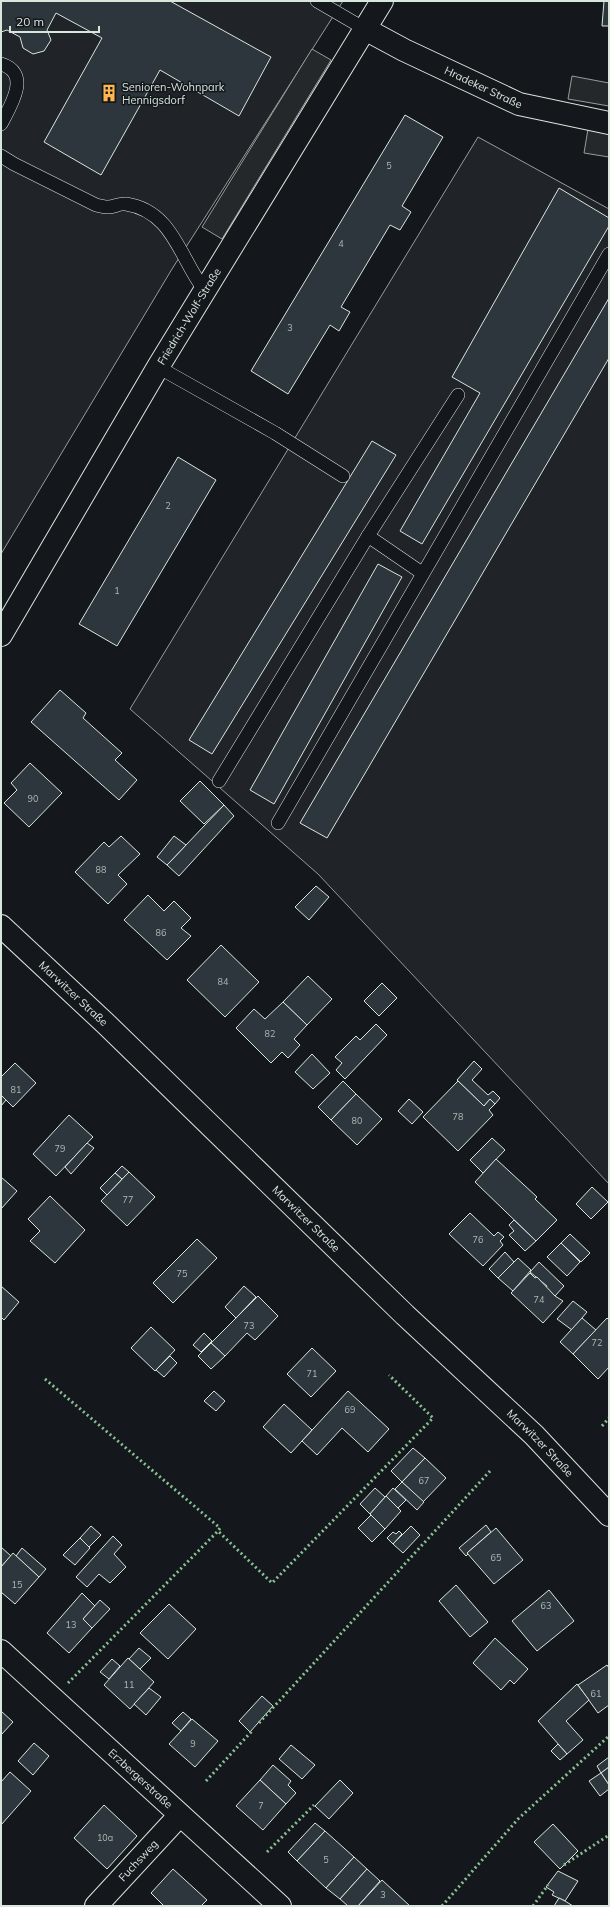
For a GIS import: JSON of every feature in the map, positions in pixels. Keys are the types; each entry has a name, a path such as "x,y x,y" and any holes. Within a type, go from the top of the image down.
{"street":[{"name":"Friedrich-Wolf-Straße","path":"1,635 158,368 382,1"},
{"name":"Hradeker Straße","path":"365,29 404,50 519,104 609,123"},
{"name":"Marwitzer Straße","path":"1,926 105,1023 406,1315 534,1435 609,1515"},
{"name":"Erzbergerstraße","path":"1,1651 280,1906"},
{"name":"Fuchsweg","path":"96,1906 180,1815"}],"lane":[{"path":"317,1 365,29"},
{"path":"1,64 11,69 16,78 17,89 15,98 1,124"},
{"path":"1,156 96,205 108,207 125,204 146,210 160,219 172,233 184,253 194,277 205,291"},
{"path":"278,823 609,254"},
{"path":"158,368 275,432 343,476"},
{"path":"219,781 368,536 458,396"},
{"path":"368,536 422,574"}],"shaded area":[{"path":"1,1 343,1 172,269 1,554"},
{"path":"312,49 331,60 222,239 202,227"},
{"path":"572,76 609,83 609,106 568,99"},
{"path":"588,129 609,133 609,157 584,153"},
{"path":"478,137 609,209 609,1184 318,874 130,709"}],"building":[{"name":"Senioren-Wohnpark Hennigsdorf","path":"1,1 170,1 271,57 239,116 160,70 101,175 44,142 102,38 56,13 47,30 51,40 44,51 33,54 23,48 20,37 7,30 1,32"},
{"path":"604,1 609,1 609,26 602,26"},
{"path":"405,115 443,137 402,206 411,212 400,230 390,225 341,307 350,312 339,331 330,325 288,394 251,371"},
{"path":"559,188 609,218 609,226 422,544 400,531 480,393 452,377"},
{"path":"609,298 609,358 327,838 300,823"},
{"path":"372,441 396,455 212,754 189,740"},
{"path":"178,457 216,480 117,646 79,624"},
{"path":"378,564 402,577 274,804 250,790"},
{"path":"60,690 86,713 83,718 122,753 115,760 137,780 119,800 31,722"},
{"path":"30,763 62,793 29,827 4,803 17,790 11,783"},
{"path":"200,781 224,805 204,824 180,801"},
{"path":"224,805 234,816 179,876 167,865"},
{"path":"121,836 140,854 118,875 127,884 108,904 75,872 104,842 109,847"},
{"path":"174,836 186,845 167,865 157,857"},
{"path":"316,886 329,897 309,920 295,907"},
{"path":"148,895 164,911 174,901 191,918 181,928 191,936 167,960 124,920"},
{"path":"221,945 259,982 225,1017 187,980"},
{"path":"308,976 332,999 307,1025 283,1002"},
{"path":"382,983 397,998 379,1016 364,1001"},
{"path":"283,1002 307,1025 294,1039 300,1045 288,1058 282,1052 271,1063 236,1028 254,1009 265,1019"},
{"path":"376,1024 387,1035 345,1079 336,1070 342,1063 335,1057 356,1036 360,1040"},
{"path":"312,1054 330,1073 313,1089 295,1072"},
{"path":"474,1061 482,1069 472,1080 488,1095 493,1091 500,1098 495,1104 490,1099 484,1106 457,1080"},
{"path":"15,1063 36,1083 13,1107 1,1095 1,1077"},
{"path":"343,1081 356,1094 331,1120 318,1107"},
{"path":"458,1081 484,1106 490,1099 495,1104 489,1110 493,1115 458,1151 423,1117"},
{"path":"356,1094 382,1119 357,1145 331,1120"},
{"path":"1,1095 6,1100 1,1106"},
{"path":"409,1099 423,1112 412,1124 398,1111"},
{"path":"69,1115 93,1137 56,1176 33,1154"},
{"path":"492,1138 505,1150 483,1173 470,1160"},
{"path":"87,1143 94,1148 71,1174 65,1167"},
{"path":"496,1159 537,1197 535,1199 557,1220 536,1241 475,1182"},
{"path":"122,1166 129,1172 122,1179 115,1173"},
{"path":"129,1172 155,1197 127,1226 101,1201"},
{"path":"115,1173 122,1179 107,1195 100,1188"},
{"path":"1,1177 17,1191 1,1209"},
{"path":"592,1187 608,1202 591,1219 576,1204"},
{"path":"50,1196 85,1230 55,1263 30,1241 40,1231 28,1219"},
{"path":"470,1213 494,1236 498,1232 504,1237 500,1241 503,1245 483,1266 449,1234"},
{"path":"514,1220 536,1241 525,1251 509,1235 514,1231 509,1225"},
{"path":"570,1234 590,1253 581,1262 561,1243"},
{"path":"197,1239 217,1258 173,1303 153,1283"},
{"path":"561,1243 580,1262 567,1276 547,1257"},
{"path":"505,1252 514,1262 498,1278 489,1269"},
{"path":"518,1258 531,1270 513,1291 498,1278"},
{"path":"539,1262 564,1286 555,1296 546,1288 547,1286 530,1272"},
{"path":"530,1273 535,1278 537,1277 555,1296 563,1301 543,1323 511,1293"},
{"path":"1,1286 19,1302 4,1320 1,1317"},
{"path":"244,1286 256,1297 236,1318 225,1307"},
{"path":"258,1296 278,1316 255,1340 247,1333 225,1356 211,1343"},
{"path":"573,1301 587,1312 572,1330 557,1319"},
{"path":"582,1318 596,1330 573,1354 560,1342"},
{"path":"607,1318 609,1320 609,1367 598,1379 573,1354"},
{"path":"151,1327 175,1350 155,1371 131,1348"},
{"path":"204,1333 212,1341 201,1352 193,1345"},
{"path":"211,1343 225,1356 211,1369 198,1356"},
{"path":"312,1348 336,1371 311,1397 287,1374"},
{"path":"170,1356 177,1363 164,1377 156,1370"},
{"path":"214,1391 225,1401 216,1411 204,1401"},
{"path":"348,1391 389,1429 368,1452 342,1428 317,1455 302,1441"},
{"path":"284,1404 312,1430 291,1453 263,1427"},
{"path":"413,1448 425,1458 402,1482 391,1471"},
{"path":"425,1458 446,1478 423,1502 402,1482"},
{"path":"402,1482 424,1502 417,1510 395,1489"},
{"path":"375,1488 385,1497 370,1514 360,1504"},
{"path":"393,1488 406,1500 398,1508 386,1496"},
{"path":"386,1496 401,1511 385,1529 370,1514"},
{"path":"371,1515 385,1529 372,1542 358,1528"},
{"path":"486,1525 491,1532 467,1553 468,1554 466,1556 459,1548"},
{"path":"91,1526 101,1535 89,1547 80,1538"},
{"path":"411,1526 420,1535 403,1553 393,1544"},
{"path":"496,1528 523,1560 494,1584 467,1553"},
{"path":"399,1531 402,1534 393,1544 387,1538 393,1532 396,1534"},
{"path":"113,1536 122,1545 114,1554 126,1567 110,1583 99,1574 87,1587 76,1577"},
{"path":"80,1538 90,1548 75,1565 63,1555"},
{"path":"1,1547 11,1556 1,1567"},
{"path":"22,1548 46,1569 39,1577 16,1556"},
{"path":"13,1553 39,1577 15,1604 1,1592 1,1567"},
{"path":"456,1585 488,1622 470,1637 439,1601"},
{"path":"549,1590 574,1621 537,1651 512,1621"},
{"path":"82,1593 95,1606 83,1619 92,1628 69,1653 47,1633"},
{"path":"100,1600 110,1609 92,1628 83,1619"},
{"path":"169,1604 196,1629 168,1659 140,1633"},
{"path":"495,1638 528,1669 514,1684 510,1680 501,1690 473,1663"},
{"path":"139,1648 151,1658 140,1669 129,1659"},
{"path":"128,1658 154,1682 130,1709 104,1685"},
{"path":"112,1659 120,1666 109,1679 100,1672"},
{"path":"607,1665 609,1668 609,1705 598,1713 578,1685"},
{"path":"577,1684 589,1700 566,1721 583,1740 567,1754 538,1721"},
{"path":"149,1688 161,1697 146,1715 134,1704"},
{"path":"262,1696 273,1706 250,1732 239,1721"},
{"path":"1,1711 13,1722 1,1735"},
{"path":"183,1712 191,1719 181,1731 172,1723"},
{"path":"192,1719 218,1741 195,1767 169,1744"},
{"path":"34,1743 49,1756 33,1775 18,1761"},
{"path":"558,1744 567,1754 560,1760 551,1751"},
{"path":"291,1745 315,1765 302,1779 279,1759"},
{"path":"609,1757 609,1767 601,1773 597,1766"},
{"path":"273,1765 291,1781 288,1785 296,1793 286,1804 260,1780"},
{"path":"609,1767 609,1785 601,1773"},
{"path":"10,1772 31,1791 1,1825 1,1782"},
{"path":"601,1773 609,1785 609,1789 600,1796 589,1781"},
{"path":"260,1780 286,1804 263,1830 236,1806"},
{"path":"340,1780 353,1793 329,1819 315,1806"},
{"path":"104,1805 137,1836 107,1869 74,1838"},
{"path":"315,1823 325,1831 297,1861 288,1852"},
{"path":"553,1824 578,1851 560,1869 534,1842"},
{"path":"325,1831 354,1857 326,1888 297,1861"},
{"path":"354,1857 367,1869 340,1899 326,1888"},
{"path":"173,1869 207,1900 201,1906 164,1906 151,1893"},
{"path":"367,1869 380,1881 358,1906 348,1906 340,1899"},
{"path":"558,1871 578,1881 565,1901 552,1895 554,1892 546,1887"},
{"path":"382,1880 410,1906 358,1906"},
{"path":"559,1898 565,1901 573,1906 554,1906"}],"hedge":[{"path":"45,1379 220,1528 218,1531 272,1583 433,1418 389,1375"},
{"path":"602,1426 609,1418"},
{"path":"259,1723 490,1471"},
{"path":"68,1683 218,1531"},
{"path":"206,1781 252,1731"},
{"path":"442,1906 518,1819 609,1736"},
{"path":"267,1852 314,1805"},
{"path":"564,1865 609,1835"},
{"path":"533,1906 548,1885"}],"place":[{"name":"Senioren-Wohnpark Hennigsdorf","path":"109,93"}]}
